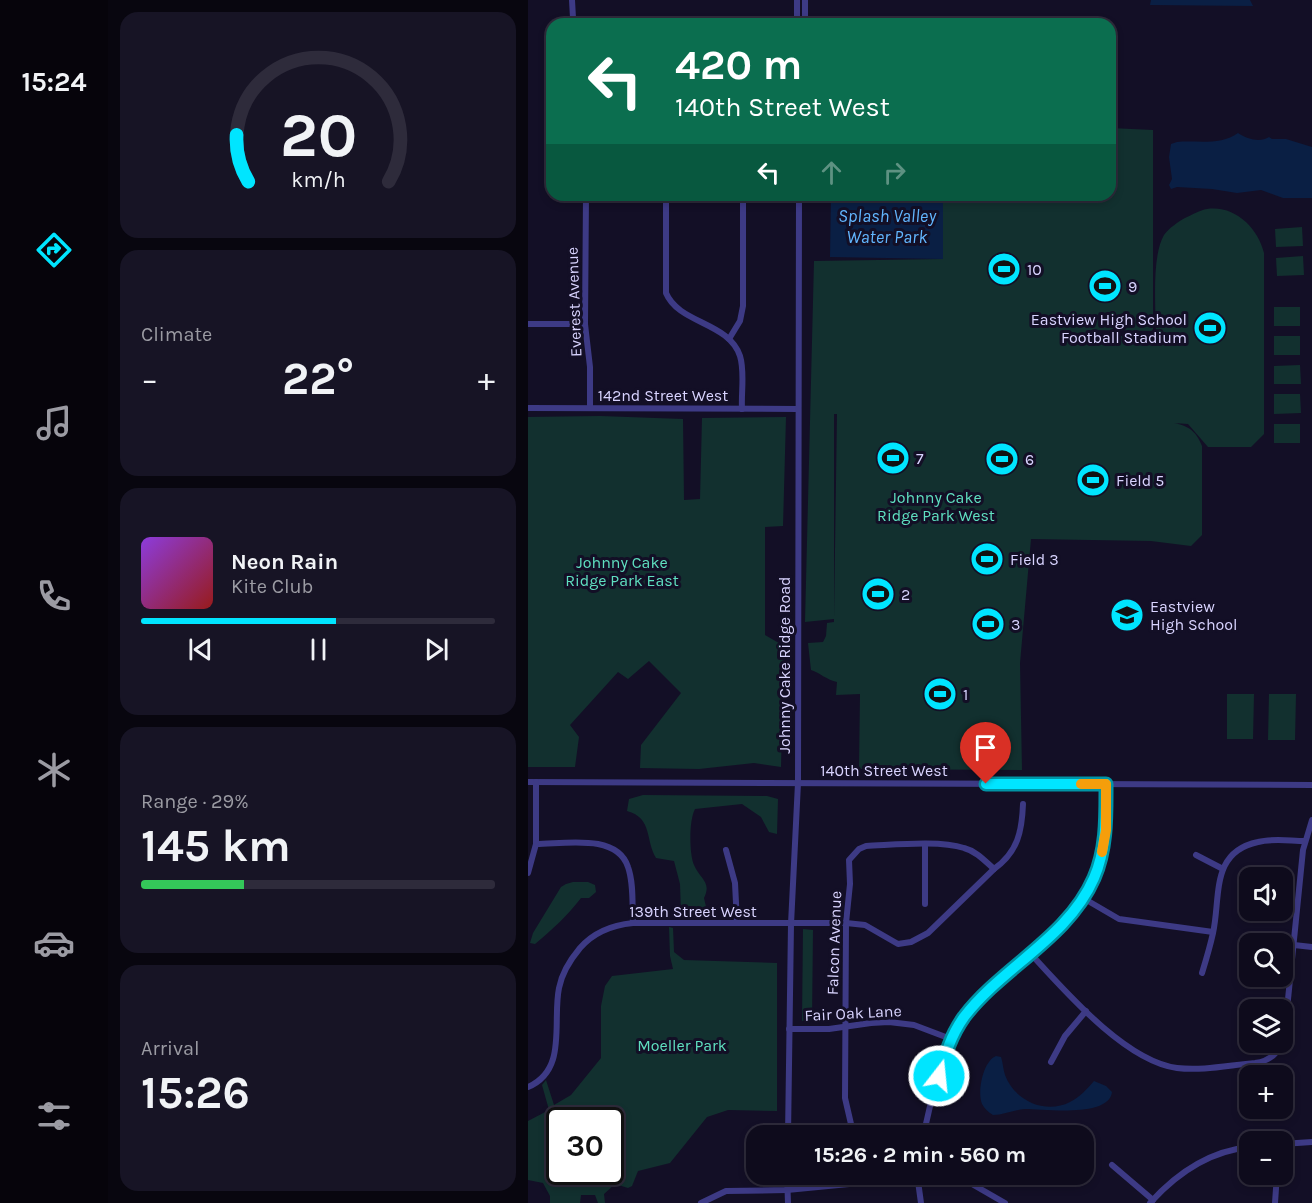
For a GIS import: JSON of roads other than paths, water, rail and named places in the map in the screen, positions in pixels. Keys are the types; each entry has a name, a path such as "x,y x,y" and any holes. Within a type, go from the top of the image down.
{"street":[{"path":"572,0 573,18"},
{"path":"797,0 797,18"},
{"path":"805,0 805,18"},
{"name":"Everest Avenue","path":"586,201 585,324 590,367 590,408"},
{"path":"666,201 665,281 667,296 679,309 729,339 737,349 741,362 742,409"},
{"path":"729,339 740,321 743,306 743,201"},
{"name":"Johnny Cake Ridge Road","path":"788,1125 791,924 798,783 799,201"},
{"path":"528,324 585,324"},
{"name":"142nd Street West","path":"528,408 798,409"},
{"name":"140th Street West","path":"528,782 1312,786"},
{"path":"528,873 536,844 537,782"},
{"path":"926,1125 951,1039 970,1010 1066,920 1094,879 1103,850 1106,830 1106,784"},
{"name":"139th Street West","path":"528,1087 543,1076 554,1058 558,992 569,962 593,936 608,929 633,923 846,923 865,925 898,944 911,942 928,933 1006,860 1022,826 1023,804"},
{"path":"1030,953 1086,1011 1135,1052 1160,1064 1188,1069 1261,1062 1276,1053 1284,1039 1305,841 1312,820"},
{"path":"1202,973 1214,932 1218,886 1223,869 1234,854 1250,844 1269,841 1305,841"},
{"path":"536,844 598,844 608,845 618,851 626,860 630,872 633,923"},
{"path":"925,904 925,845 963,847 974,852 994,869"},
{"name":"Falcon Avenue","path":"850,1124 845,1098 846,923 850,884 849,860 859,849 866,846 925,845"},
{"path":"726,850 735,883 737,924"},
{"path":"1196,855 1223,869"},
{"path":"1083,898 1119,919 1214,932"},
{"path":"1294,945 1312,947"},
{"path":"1051,1062 1065,1036 1086,1011"},
{"name":"Fair Oak Lane","path":"789,1029 829,1029 871,1023 902,1023 927,1028 951,1039"},
{"path":"1293,1143 1312,1142"},
{"path":"1112,1165 1152,1201 1177,1175 1207,1157 1239,1148"},
{"path":"787,1185 788,1203"},
{"path":"701,1203 726,1191 787,1190 830,1185"},
{"path":"918,1185 921,1203"},
{"path":"974,1185 1005,1203"},
{"path":"1275,1203 1276,1185"}],"water":[{"path":"1151,0 1250,0 1253,6 1150,5"},
{"path":"1238,133 1254,140 1269,137 1286,139 1312,147 1312,198 1283,198 1261,190 1237,193 1212,189 1177,187 1171,189 1169,157 1171,144 1224,140"},
{"name":"Splash Valley Water Park","path":"831,201 943,201 943,259 830,257"},
{"path":"996,1056 1001,1057 1005,1075 1015,1092 1041,1106 1060,1106 1070,1102 1094,1081 1106,1086 1112,1092 1108,1100 1100,1106 1088,1109 1025,1109 993,1115 982,1104 980,1092 985,1070 991,1059"}],"place":[{"name":"10","path":"1004,269"},
{"name":"9","path":"1105,286"},
{"name":"Eastview High School Football Stadium","path":"1210,328"},
{"name":"7","path":"893,458"},
{"name":"6","path":"1002,459"},
{"name":"Field 5","path":"1093,480"},
{"name":"Field 3","path":"987,559"},
{"name":"2","path":"878,594"},
{"name":"Eastview High School","path":"1127,615"},
{"name":"3","path":"988,624"},
{"name":"1","path":"940,694"}],"park label":[{"name":"Johnny Cake Ridge Park West","path":"936,506"},
{"name":"Johnny Cake Ridge Park East","path":"622,571"},
{"name":"Moeller Park","path":"682,1045"}]}
